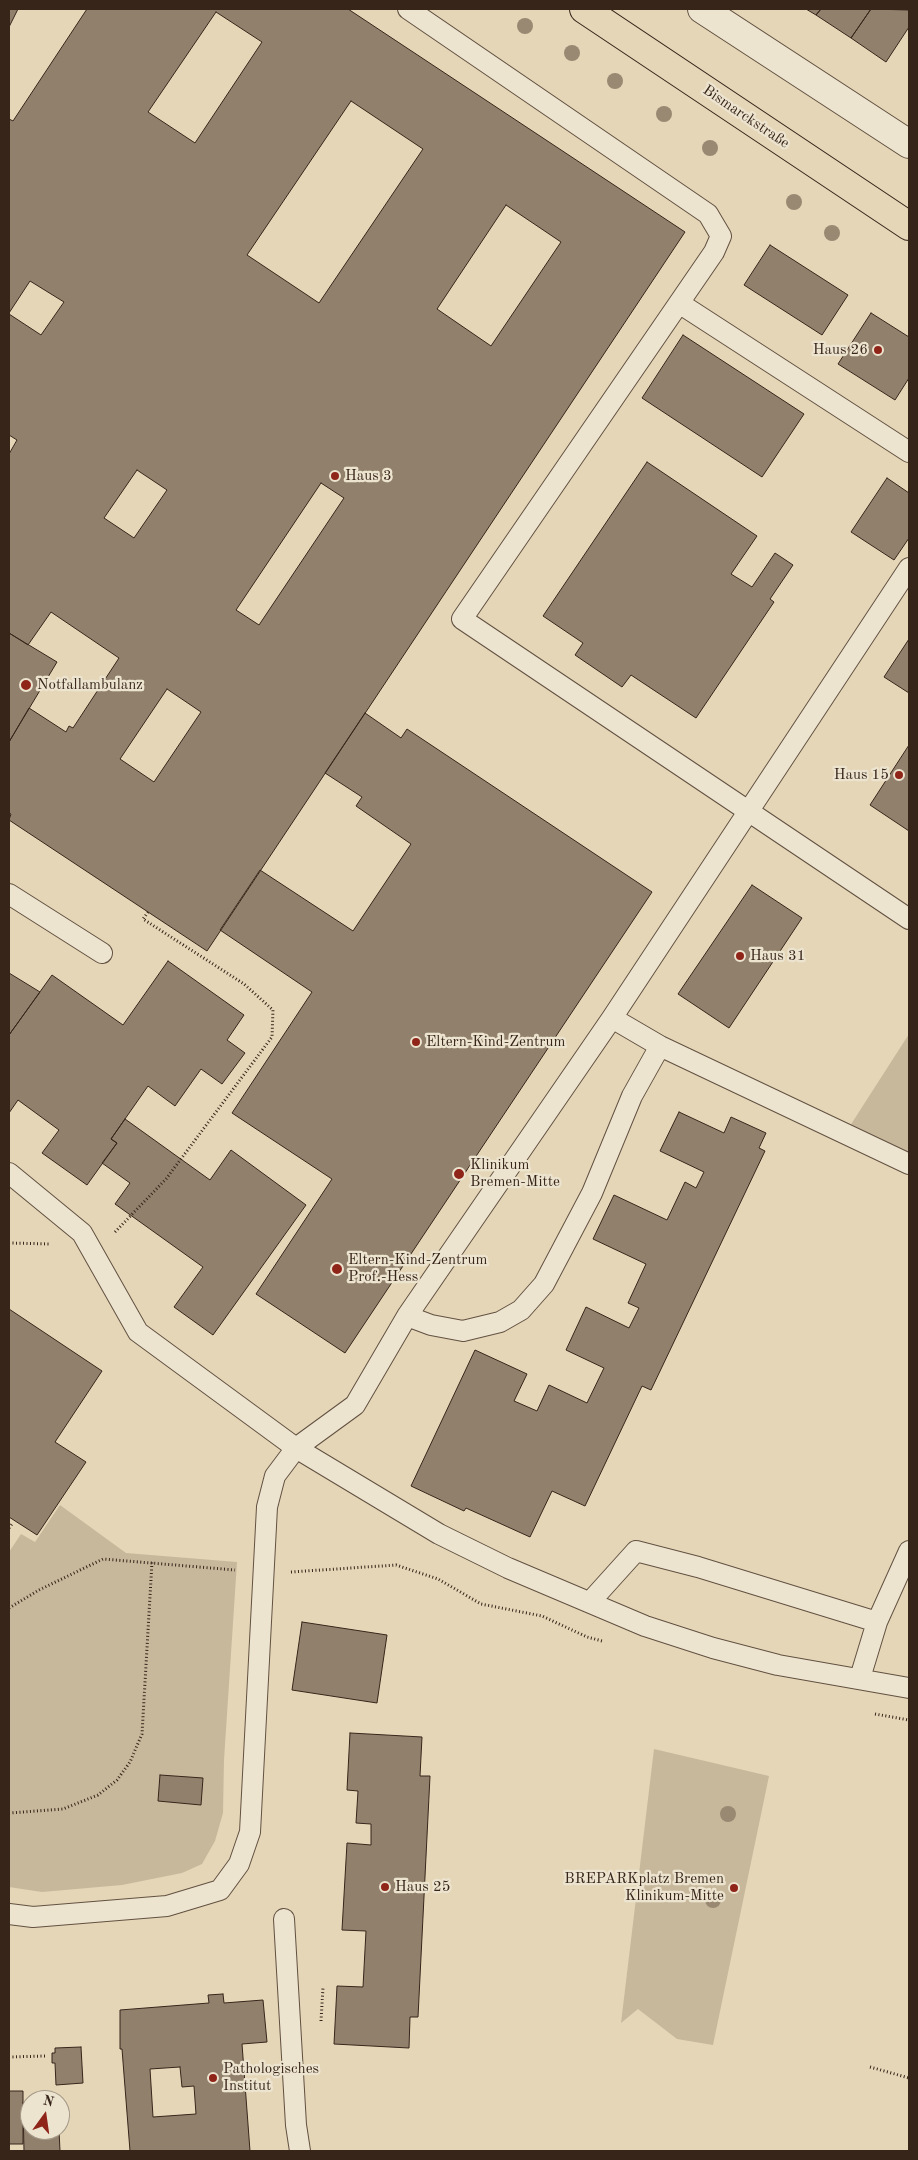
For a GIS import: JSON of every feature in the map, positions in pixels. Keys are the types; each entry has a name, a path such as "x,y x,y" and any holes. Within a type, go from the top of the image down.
{"main road":[{"name":"Bismarckstraße","path":"584,9 909,226"}],"street":[{"path":"702,9 909,144"}],"lane":[{"path":"408,9 708,214 721,236 714,252 462,619 909,918"},
{"path":"679,303 909,452"},
{"path":"9,1914 33,1917 167,1906 220,1890 239,1864 250,1832 266,1507 275,1476 296,1448 355,1404 408,1316 612,1018 909,568"},
{"path":"9,894 102,953"},
{"path":"612,1018 660,1046 909,1164"},
{"path":"408,1316 431,1325 463,1331 500,1322 521,1310 544,1284 575,1226 592,1193 632,1096 660,1046"},
{"path":"9,1173 82,1233 138,1332 296,1448 439,1534 508,1568 644,1626 713,1648 778,1665 909,1688"},
{"path":"590,1602 636,1551 698,1567 877,1622"},
{"path":"860,1678 877,1622 909,1551"},
{"path":"284,1920 296,2125 300,2151"}],"path":[{"path":"94,1254 166,1179 272,1037 273,1010 244,984 143,919 148,912"},
{"path":"9,1528 12,1524"},
{"path":"9,1608 39,1590 103,1559 263,1572 396,1565 438,1579 481,1604 542,1616 587,1637 604,1642"},
{"path":"9,1813 63,1809 98,1795 117,1780 130,1762 142,1734 152,1562"},
{"path":"866,1712 909,1720"},
{"path":"320,2025 323,1987"},
{"path":"9,2057 46,2056"},
{"path":"870,2067 909,2078"}],"shaded area":[{"path":"909,1034 909,1158 848,1129"},
{"path":"60,1505 126,1553 237,1562 224,1760 223,1813 215,1841 202,1864 182,1873 122,1885 42,1892 9,1887 9,1552 21,1534 35,1542"},
{"path":"654,1749 769,1776 713,2045 677,2039 638,2009 621,2023"}],"building":[{"path":"9,9 18,9 9,27"},
{"name":"Haus 3","path":"87,9 348,9 685,232 207,951 9,820 11,814 9,813 9,742 29,708 66,732 69,726 73,728 119,658 51,612 28,645 9,633 9,454 17,440 9,435 9,314 41,335 64,302 30,281 9,313 9,119 13,121","holes":["216,12 262,42 195,143 148,112","351,101 423,149 319,303 247,255","506,205 561,242 491,346 437,309","137,470 167,490 134,538 104,518","321,483 344,498 259,625 236,610","167,689 201,712 154,782 120,759"]},
{"path":"806,9 821,9 816,15"},
{"path":"821,9 871,9 851,38 816,15"},
{"path":"871,9 909,10 909,27 886,62 851,38"},
{"path":"770,245 848,295 822,335 744,285"},
{"name":"Haus 26","path":"871,313 909,337 909,378 895,400 838,364"},
{"path":"683,335 804,414 762,477 642,398"},
{"path":"647,462 757,536 731,574 752,587 775,553 793,565 770,599 774,602 696,718 631,675 622,687 575,655 583,643 543,616"},
{"path":"887,478 909,493 909,538 894,560 851,532"},
{"name":"Notfallambulanz","path":"9,633 57,662 9,742"},
{"path":"909,639 909,693 884,677"},
{"name":"Eltern-Kind-Zentrum","path":"365,713 401,738 407,729 652,892 345,1353 256,1294 332,1179 232,1113 312,992 220,930 260,870 353,931 411,844 356,806 362,797 325,773"},
{"name":"Haus 15","path":"909,745 909,831 870,805"},
{"name":"Haus 31","path":"752,885 802,918 729,1028 678,994"},
{"path":"168,961 244,1015 227,1040 245,1053 222,1084 201,1069 175,1106 148,1086 111,1139 117,1143 87,1185 42,1153 59,1130 18,1100 9,1113 9,1035 52,975 123,1025"},
{"path":"9,973 40,992 9,1035"},
{"path":"679,1112 724,1133 731,1117 766,1133 759,1148 765,1151 651,1390 642,1386 585,1506 552,1491 530,1537 466,1508 464,1511 411,1486 475,1350 527,1374 514,1401 537,1411 549,1385 587,1403 604,1368 566,1350 586,1307 629,1328 639,1308 628,1303 646,1264 593,1239 614,1195 667,1220 685,1182 696,1188 704,1172 660,1151"},
{"path":"125,1119 210,1180 231,1150 306,1205 213,1335 174,1307 203,1267 115,1204 130,1183 102,1163 117,1143 111,1139"},
{"path":"9,1309 102,1371 55,1442 86,1462 37,1535 9,1517"},
{"path":"302,1622 387,1635 377,1703 292,1690"},
{"name":"Haus 25","path":"350,1733 422,1737 420,1776 430,1776 418,2017 410,2017 409,2048 334,2044 337,1986 363,1987 366,1931 342,1930 347,1843 371,1845 371,1824 356,1823 358,1791 347,1790"},
{"path":"160,1775 203,1778 201,1805 158,1801"},
{"name":"Pathologisches Institut","path":"223,1994 224,2003 263,2000 267,2042 242,2044 250,2151 130,2151 122,2049 120,2049 120,2010 209,2003 208,1995","holes":["180,2067 182,2087 194,2086 196,2114 153,2117 150,2069"]},
{"path":"81,2047 83,2083 56,2085 55,2063 52,2063 52,2053 55,2053 55,2048"},
{"path":"9,2091 20,2091 20,2140 23,2140 23,2144 9,2144"},
{"path":"24,2140 59,2140 60,2151 24,2151"}],"place":[{"name":"Haus 26","path":"878,350"},
{"name":"Haus 3","path":"335,476"},
{"name":"Notfallambulanz","path":"26,685"},
{"name":"Haus 15","path":"899,775"},
{"name":"Haus 31","path":"740,956"},
{"name":"Eltern-Kind-Zentrum","path":"416,1042"},
{"name":"Klinikum Bremen-Mitte","path":"459,1174"},
{"name":"Eltern-Kind-Zentrum Prof.-Hess","path":"337,1269"},
{"name":"Haus 25","path":"385,1887"},
{"name":"BREPARKplatz Bremen Klinikum-Mitte","path":"734,1888"},
{"name":"Pathologisches Institut","path":"213,2078"}]}
